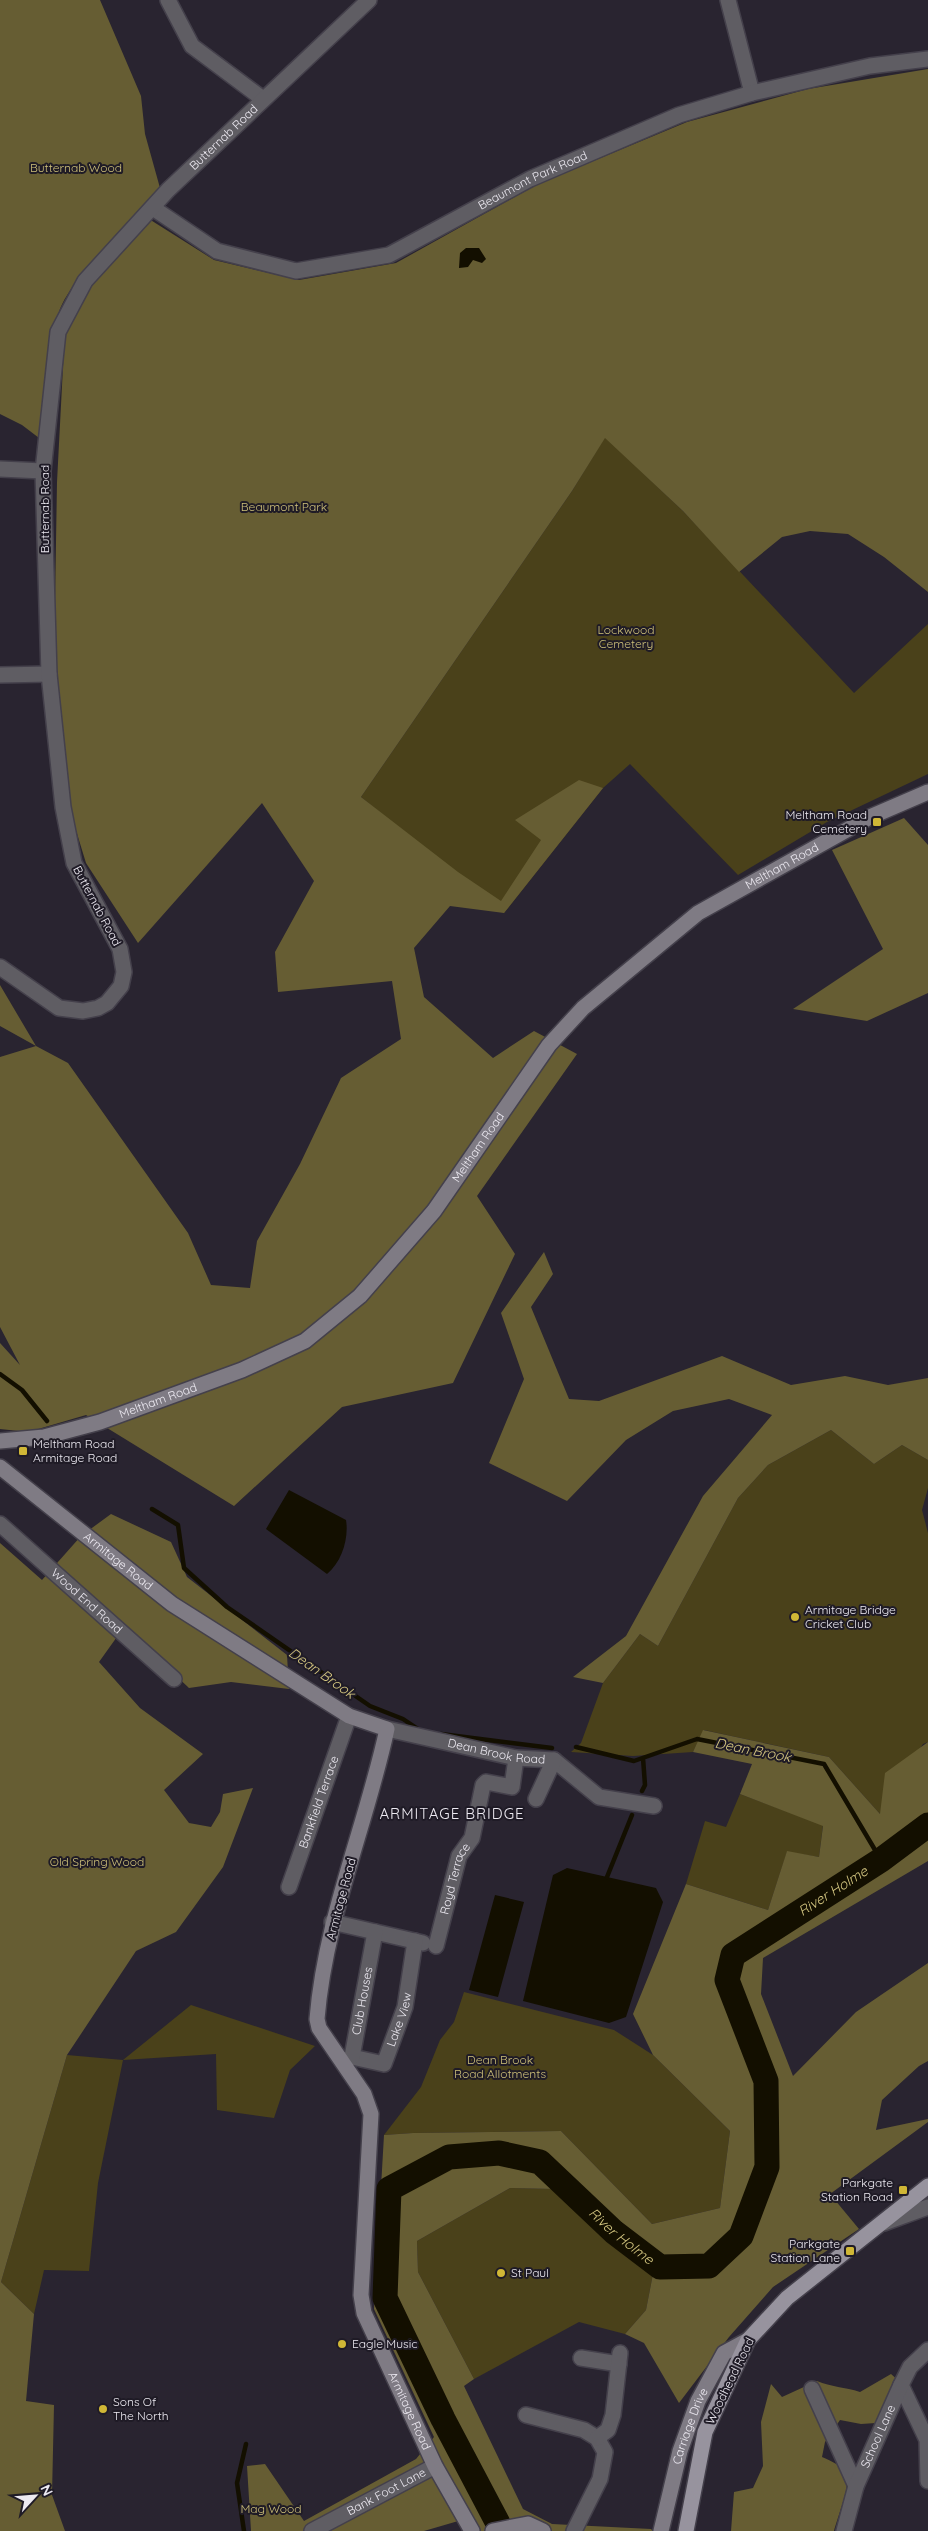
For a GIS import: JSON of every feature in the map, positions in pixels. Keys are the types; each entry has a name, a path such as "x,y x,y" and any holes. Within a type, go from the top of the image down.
{"main road":[{"name":"Meltham Road","path":"0,1441 44,1437 100,1422 242,1370 305,1341 360,1296 434,1211 549,1045 583,1008 698,913 870,817 928,792"},
{"name":"Armitage Road","path":"0,1467 172,1604 349,1716 387,1729 376,1779 332,1922 317,2019 318,2028 346,2060 372,2114 361,2295 364,2313 435,2466 470,2531"},
{"name":"Woodhead Road","path":"686,2531 705,2432 748,2340 787,2298 928,2186"},
{"name":"Carriage Drive","path":"661,2531 680,2450 698,2401 724,2353 748,2340"},
{"path":"493,2531 528,2524 543,2531"}],"street":[{"path":"168,0 192,46 263,98"},
{"name":"Butternab Road","path":"0,967 59,1008 83,1011 98,1008 107,1003 121,986 124,972 120,949 74,863 63,807 49,674 43,471 58,332 85,281 168,190 263,98 369,0"},
{"path":"728,0 752,93"},
{"name":"Beaumont Park Road","path":"153,208 217,251 296,271 389,254 530,178 679,115 752,93 870,66 928,58"},
{"path":"0,469 43,471"},
{"path":"0,675 49,674"},
{"name":"Wood End Road","path":"0,1524 174,1679"},
{"name":"Bankfield Terrace","path":"289,1887 349,1716"},
{"name":"Dean Brook Road","path":"387,1729 516,1758 554,1760 599,1797 654,1806"},
{"name":"Royd Terrace","path":"415,1941 440,1948 459,1856 472,1838 483,1785 486,1782 512,1787 516,1758"},
{"path":"536,1799 554,1760"},
{"path":"332,1922 415,1941"},
{"name":"Club Houses","path":"346,2060 375,1932"},
{"name":"Lake View","path":"346,2060 384,2064 405,2007 415,1941"},
{"path":"878,2225 928,2207"},
{"name":"School Lane","path":"844,2531 856,2486 901,2385 910,2367 928,2350"},
{"path":"581,2358 619,2359 613,2415 608,2430 597,2438"},
{"path":"901,2385 927,2440 928,2481"},
{"path":"812,2389 856,2486"},
{"path":"526,2416 584,2430 597,2438 605,2452 600,2479 574,2531"},
{"name":"Bank Foot Lane","path":"312,2531 435,2466"}],"green space":[{"name":"Butternab Wood","path":"0,0 100,0 141,96 145,134 160,188 89,265 65,298 59,312 51,343 43,441 22,425 0,414"},
{"name":"Beaumont Park","path":"928,69 928,592 884,557 848,534 810,531 782,537 739,572 683,511 605,438 572,491 361,797 458,872 501,901 541,840 515,820 579,780 603,788 504,913 450,906 414,948 424,997 493,1058 534,1031 577,1054 477,1196 515,1254 453,1383 342,1407 234,1506 86,1415 28,1432 0,1429 0,1343 20,1365 0,1327 0,1057 36,1046 68,1063 188,1233 211,1285 250,1288 257,1241 300,1164 341,1078 401,1039 392,981 278,992 275,952 314,881 262,803 138,943 86,863 71,814 54,662 57,482 65,328 91,282 149,219 214,260 299,280 396,263 538,184 687,122 808,89"},
{"name":"Lockwood Cemetery","path":"605,437 683,511 854,693 928,624 928,774 827,822 738,875 630,764 603,788 504,913 361,797 572,491"},
{"path":"904,818 928,845 928,993 867,1021 793,1009 883,949 832,850"},
{"path":"0,985 36,1046 0,1026"},
{"path":"544,1252 553,1274 531,1307 569,1399 599,1401 722,1356 791,1385 845,1376 888,1385 928,1378 928,1460 902,1445 874,1464 831,1430 768,1465 738,1498 658,1646 640,1634 603,1683 573,1677 626,1636 703,1496 772,1415 729,1399 673,1411 626,1440 567,1501 489,1463 524,1379 501,1313"},
{"name":"Armitage Bridge Cricket Club","path":"831,1430 874,1464 902,1445 928,1460 928,1488 922,1510 928,1533 928,1742 923,1744 880,1814 829,1757 704,1730 693,1752 633,1756 571,1752 581,1743 603,1683 640,1634 658,1646 738,1498 768,1465"},
{"name":"Old Spring Wood","path":"111,1514 171,1542 187,1577 287,1655 289,1689 231,1682 189,1688 136,1638 119,1634 99,1662 140,1708 203,1754 164,1790 189,1823 211,1827 220,1812 223,1794 253,1788 223,1867 176,1932 136,1951 67,2055 1,2282 34,2314 26,2401 54,2405 52,2495 65,2531 0,2531 0,1543 42,1580 81,1536"},
{"name":"Mag Wood","path":"703,1730 829,1757 880,1814 885,1773 928,1742 928,1861 763,1958 761,1994 793,2076 856,2012 928,1963 928,2061 919,2066 882,2100 876,2130 928,2119 928,2122 830,2194 859,2229 773,2287 729,2337 679,2403 644,2343 625,2334 646,2310 653,2274 610,2240 554,2189 510,2188 417,2241 418,2272 474,2379 464,2386 523,2509 552,2524 651,2529 653,2531 474,2531 472,2517 424,2531 251,2531 247,2466 265,2464 304,2521 416,2459 434,2437 374,2309 384,2135 561,2131 652,2224 720,2208 730,2131 653,2055 633,2014 686,1884 768,1910 787,1851 819,1857 823,1826 740,1794 752,1764 693,1752"},
{"path":"740,1794 823,1825 819,1857 787,1852 768,1910 686,1884 705,1821 726,1827"},
{"name":"Dean Brook Road Allotments","path":"464,1992 614,2030 653,2055 730,2131 720,2208 652,2224 561,2131 384,2135 421,2087 440,2040 454,2022"},
{"path":"191,2005 315,2046 290,2070 274,2118 217,2110 216,2054 123,2060"},
{"path":"67,2055 123,2060 98,2183 89,2271 44,2270 34,2314 1,2282"},
{"path":"510,2188 554,2189 610,2240 653,2274 646,2310 625,2334 579,2322 474,2379 418,2272 417,2241"},
{"path":"891,2374 900,2382 876,2423 861,2424 840,2420 825,2442 822,2457 840,2467 847,2476 845,2495 834,2531 731,2531 734,2492 753,2488 763,2466 761,2422 771,2384 782,2397 817,2381 860,2392"}],"shaded area":[{"path":"466,248 479,248 486,259 482,263 473,260 468,267 459,268 460,253"},
{"path":"289,1490 346,1520 347,1527 343,1549 337,1563 327,1574 266,1529"},
{"path":"567,1868 656,1888 663,1902 626,2017 609,2023 523,2001 553,1875"},
{"path":"495,1895 524,1902 498,1997 469,1990"}],"waterway":[{"name":"Dean Brook","path":"0,1374 22,1390 47,1421"},
{"name":"Dean Brook","path":"152,1509 178,1525 184,1568 227,1607 370,1706 403,1719 421,1731"},
{"name":"Dean Brook","path":"441,1734 552,1748"},
{"name":"Dean Brook","path":"576,1747 634,1761 697,1739 824,1764 881,1860"},
{"path":"642,1791 645,1785 643,1758"},
{"path":"607,1877 632,1815"},
{"name":"River Holme","path":"502,2531 443,2419 385,2298 389,2189 449,2157 499,2153 540,2162 614,2232 660,2267 709,2266 741,2236 767,2167 766,2081 727,1980 733,1955 881,1860 928,1825"},
{"path":"244,2531 237,2483 246,2444"}],"place":[{"name":"Meltham Road Cemetery","path":"877,822"},
{"name":"Meltham Road Armitage Road","path":"23,1451"},
{"name":"Armitage Bridge Cricket Club","path":"795,1617"},
{"name":"Parkgate Station Road","path":"903,2190"},
{"name":"Parkgate Station Lane","path":"850,2251"},
{"name":"St Paul","path":"501,2273"},
{"name":"Eagle Music","path":"342,2344"},
{"name":"Sons Of The North","path":"103,2409"}],"district":[{"name":"ARMITAGE BRIDGE","path":"452,1814"}]}
